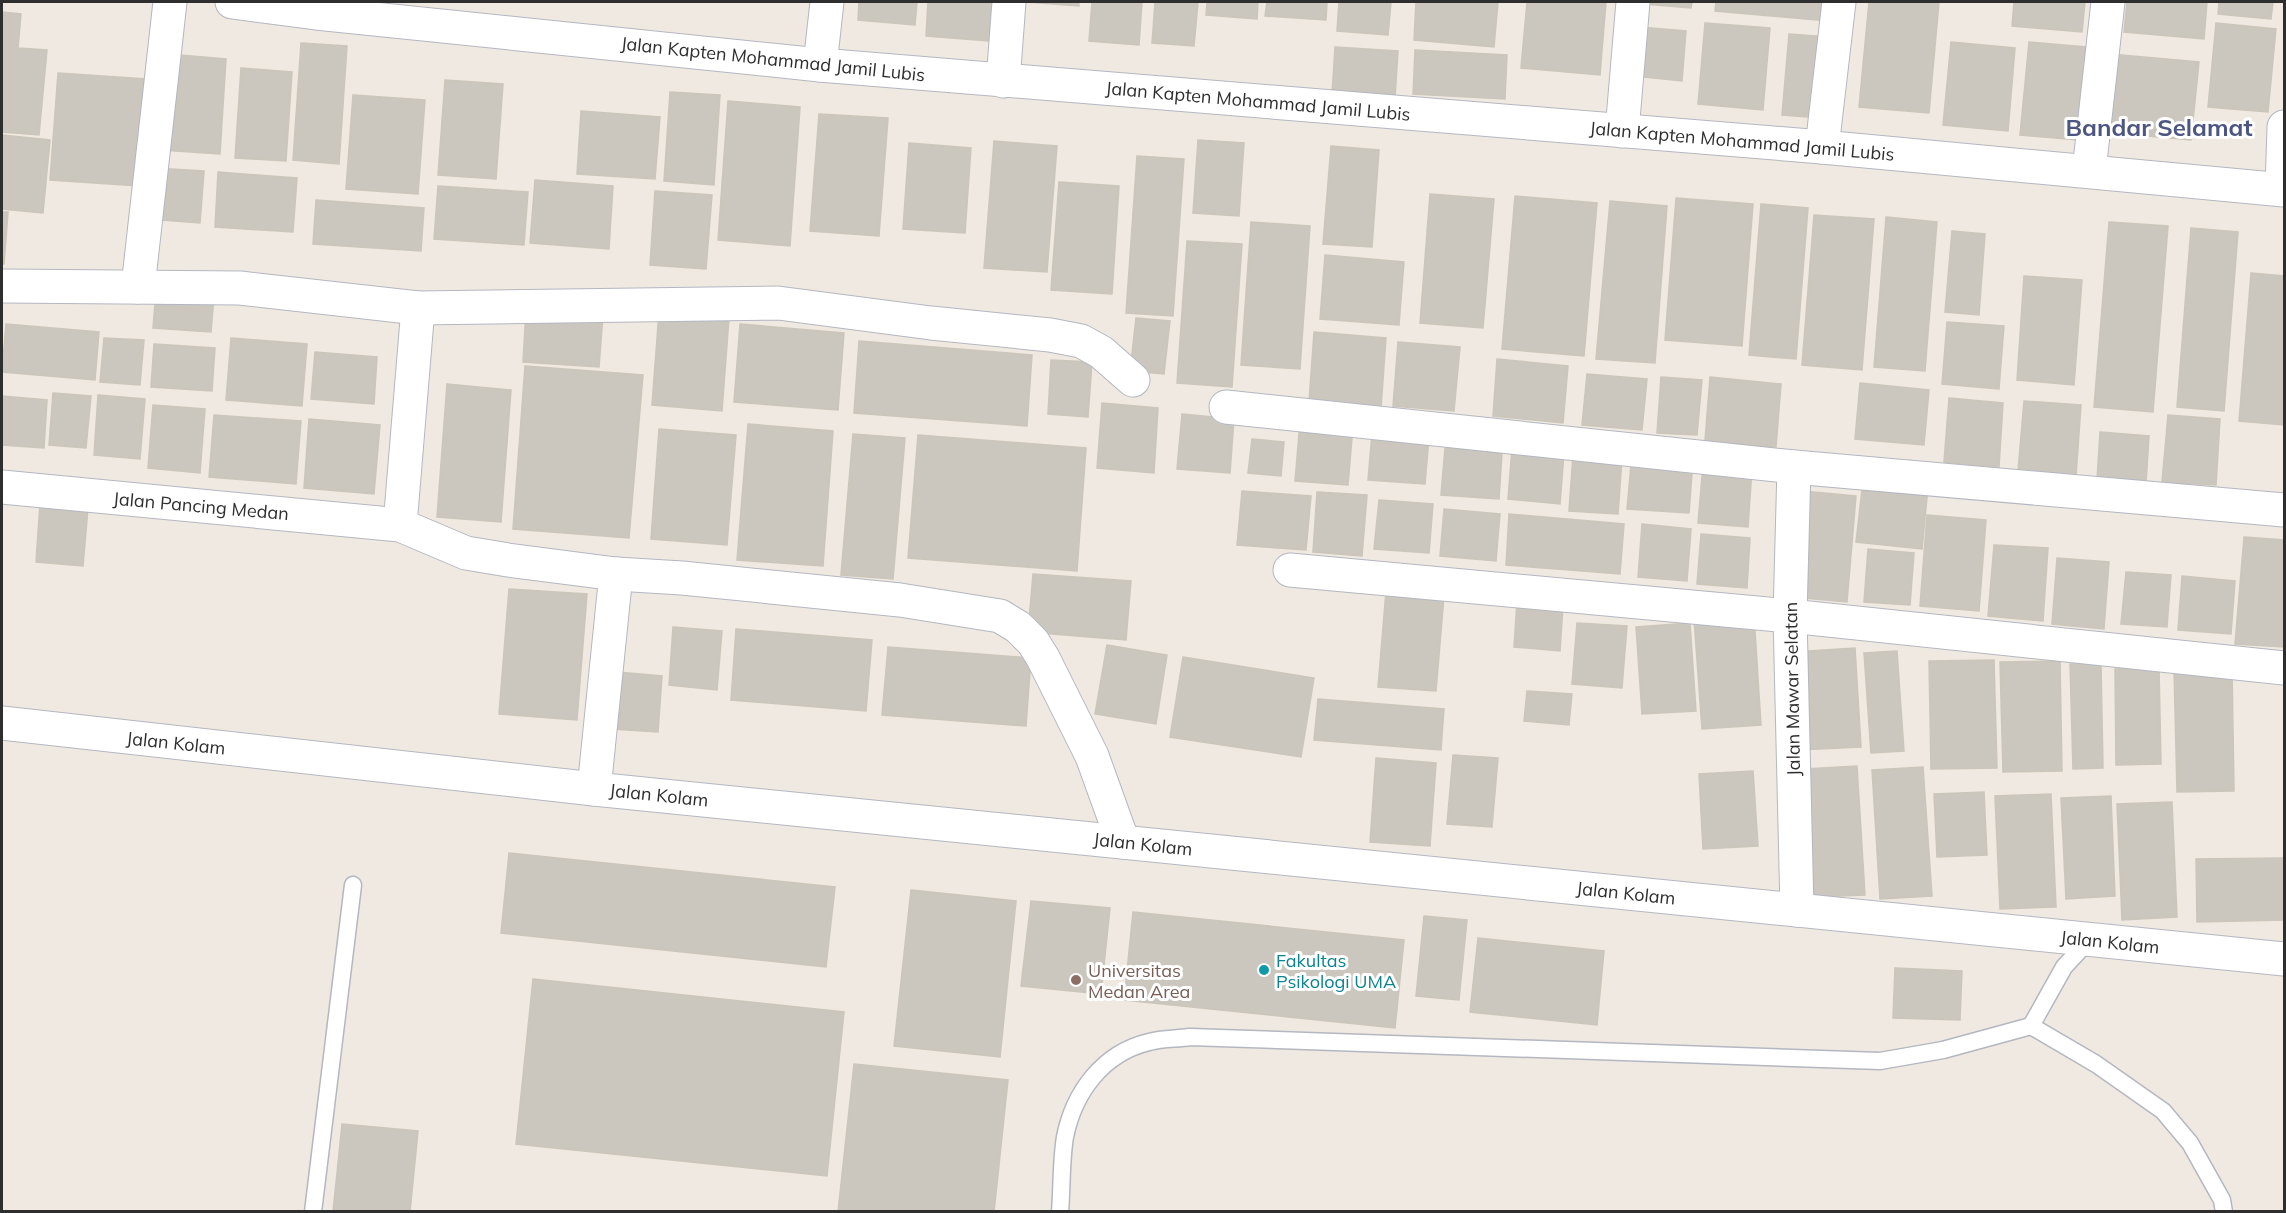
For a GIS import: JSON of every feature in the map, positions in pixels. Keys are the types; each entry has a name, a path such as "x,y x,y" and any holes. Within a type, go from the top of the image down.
{"street":[{"path":"138,287 170,2"},
{"name":"Jalan Kapten Mohammad Jamil Lubis","path":"232,2 316,7 820,65 1822,147 2283,190"},
{"path":"820,65 827,2"},
{"path":"1003,81 1009,2"},
{"path":"1622,130 1633,2"},
{"path":"1822,147 1839,2"},
{"path":"2089,171 2108,2"},
{"path":"2283,190 2284,127"},
{"path":"2,286 240,288 418,308 778,303 931,323 1050,334 1081,341 1101,352 1133,380"},
{"path":"400,525 418,308"},
{"path":"1226,407 1794,467 2284,510"},
{"name":"Jalan Mawar Selatan","path":"1794,467 1790,616 1797,910"},
{"name":"Jalan Pancing Medan","path":"2,488 400,525 466,553 616,574 682,578 900,600 1000,616 1018,627 1033,642 1043,658 1092,756 1123,842"},
{"path":"1290,570 1790,616 2284,668"},
{"path":"594,789 616,574"},
{"name":"Jalan Kolam","path":"2,723 594,789 2284,959"}],"lane":[{"path":"314,1212 354,885"},
{"path":"1060,1212 1065,1138 1075,1105 1090,1078 1113,1056 1149,1042 1190,1037 1880,1061 1943,1050 2031,1026 2064,967 2088,940"},
{"path":"2031,1026 2096,1064 2163,1111 2190,1143 2222,1200 2224,1212"}],"building":[{"path":"859,2 917,2 915,25 858,20"},
{"path":"928,2 1005,2 1002,42 926,36"},
{"path":"1026,2 1079,2 1079,6"},
{"path":"1092,2 1142,2 1139,45 1089,41"},
{"path":"1155,2 1198,2 1194,46 1152,43"},
{"path":"1207,2 1258,2 1257,19 1206,15"},
{"path":"1267,2 1327,2 1326,20 1265,16"},
{"path":"1339,2 1391,2 1388,35 1337,31"},
{"path":"1416,2 1498,2 1494,47 1414,40"},
{"path":"1527,2 1606,2 1600,75 1521,68"},
{"path":"1644,2 1692,2 1691,8 1644,4"},
{"path":"1716,2 1830,2 1828,21 1715,11"},
{"path":"1869,2 1939,2 1929,113 1859,107"},
{"path":"2014,2 2085,2 2082,32 2012,26"},
{"path":"2127,2 2207,2 2204,39 2124,32"},
{"path":"2219,2 2273,2 2271,19 2218,14"},
{"path":"2,12 21,14 18,48 47,50 39,135 2,132"},
{"path":"1705,23 1770,28 1763,110 1698,104"},
{"path":"2216,23 2276,29 2268,112 2208,107"},
{"path":"1640,27 1686,31 1682,81 1635,76"},
{"path":"1789,34 1828,37 1821,118 1782,115"},
{"path":"1951,42 2015,48 2008,131 1943,125"},
{"path":"2029,42 2086,47 2078,140 2020,135"},
{"path":"301,43 347,46 339,164 293,160"},
{"path":"1335,47 1398,51 1395,98 1332,94"},
{"path":"1415,50 1507,55 1505,99 1413,94"},
{"path":"168,54 226,59 220,154 161,150"},
{"path":"2110,54 2199,62 2191,140 2103,132"},
{"path":"241,68 292,72 286,161 235,158"},
{"path":"58,73 146,79 139,186 50,180"},
{"path":"445,80 503,84 496,179 438,175"},
{"path":"670,92 720,95 714,185 664,181"},
{"path":"353,95 425,100 418,194 346,189"},
{"path":"728,101 800,107 790,246 718,240"},
{"path":"581,111 660,117 655,179 577,174"},
{"path":"819,114 888,118 879,236 810,231"},
{"path":"2,135 50,140 43,213 2,209"},
{"path":"1198,140 1244,143 1239,216 1193,213"},
{"path":"994,141 1057,146 1047,272 984,268"},
{"path":"909,143 971,148 965,233 903,229"},
{"path":"1331,146 1379,150 1372,247 1323,244"},
{"path":"1137,156 1184,159 1173,316 1126,313"},
{"path":"153,168 204,171 200,223 149,219"},
{"path":"218,172 297,178 293,232 215,227"},
{"path":"535,180 613,186 609,249 530,243"},
{"path":"1059,182 1119,186 1112,294 1051,290"},
{"path":"438,186 528,192 524,245 434,239"},
{"path":"655,191 712,195 706,269 650,265"},
{"path":"1430,194 1494,199 1483,328 1420,323"},
{"path":"1515,196 1597,203 1584,356 1502,349"},
{"path":"1676,198 1753,204 1742,346 1665,340"},
{"path":"316,200 424,208 421,251 313,244"},
{"path":"1610,201 1667,206 1655,363 1596,359"},
{"path":"1761,204 1808,208 1796,359 1749,355"},
{"path":"2,212 8,212 4,264 2,264"},
{"path":"1814,215 1874,219 1862,370 1802,365"},
{"path":"1886,217 1937,222 1925,371 1874,367"},
{"path":"1251,222 1310,226 1300,369 1241,365"},
{"path":"2109,222 2168,226 2153,412 2094,407"},
{"path":"2191,228 2238,232 2224,411 2177,407"},
{"path":"1952,231 1985,234 1979,315 1945,312"},
{"path":"1187,241 1242,244 1232,387 1177,383"},
{"path":"1325,255 1404,262 1399,325 1320,319"},
{"path":"2251,273 2284,276 2284,425 2239,421"},
{"path":"2024,276 2082,280 2074,385 2017,380"},
{"path":"156,291 214,296 211,332 153,328"},
{"path":"526,310 603,315 599,367 523,362"},
{"path":"659,312 729,318 722,411 652,405"},
{"path":"1136,318 1170,321 1164,374 1130,371"},
{"path":"1947,322 2004,326 1999,389 1942,384"},
{"path":"6,324 99,332 95,380 2,372"},
{"path":"740,324 844,333 838,410 734,402"},
{"path":"1314,332 1386,338 1381,408 1309,402"},
{"path":"104,338 144,340 140,385 100,382"},
{"path":"231,338 307,344 302,406 226,400"},
{"path":"859,341 1032,355 1027,426 854,413"},
{"path":"1398,342 1460,347 1454,411 1393,406"},
{"path":"154,344 215,348 212,391 151,387"},
{"path":"315,352 377,357 374,404 311,399"},
{"path":"1497,359 1568,366 1563,423 1493,416"},
{"path":"1051,360 1092,362 1088,417 1048,414"},
{"path":"525,366 643,375 629,538 513,529"},
{"path":"1587,374 1647,379 1642,430 1582,425"},
{"path":"1661,377 1702,380 1697,435 1657,433"},
{"path":"1710,377 1781,384 1776,447 1705,441"},
{"path":"1860,383 1929,390 1924,445 1855,439"},
{"path":"447,384 511,390 501,522 437,517"},
{"path":"53,393 91,396 86,448 49,445"},
{"path":"98,395 145,399 140,459 94,455"},
{"path":"2,396 47,400 44,448 2,445"},
{"path":"1949,398 2003,403 1999,467 1944,462"},
{"path":"2024,401 2081,405 2076,476 2018,471"},
{"path":"1102,403 1158,408 1154,473 1097,468"},
{"path":"153,405 205,409 200,473 148,468"},
{"path":"1182,414 1234,419 1230,473 1177,469"},
{"path":"214,415 301,421 296,484 209,477"},
{"path":"2168,415 2220,419 2216,485 2162,482"},
{"path":"309,419 380,425 374,494 304,488"},
{"path":"1300,422 1353,426 1348,485 1295,481"},
{"path":"748,424 833,431 823,566 737,560"},
{"path":"659,429 736,435 727,545 651,539"},
{"path":"2100,432 2149,436 2146,483 2097,480"},
{"path":"1372,433 1429,437 1425,484 1368,480"},
{"path":"853,434 905,438 893,579 841,575"},
{"path":"918,435 1086,448 1077,571 908,558"},
{"path":"1252,439 1284,442 1281,476 1248,473"},
{"path":"1445,448 1502,453 1499,499 1441,495"},
{"path":"1512,448 1564,453 1560,504 1508,499"},
{"path":"1632,454 1693,459 1689,513 1627,509"},
{"path":"1573,455 1622,458 1618,514 1569,511"},
{"path":"1703,465 1752,469 1748,527 1698,523"},
{"path":"1863,481 1928,487 1922,549 1856,542"},
{"path":"1242,491 1311,496 1306,550 1237,545"},
{"path":"1802,491 1856,496 1847,602 1793,597"},
{"path":"1317,492 1367,495 1362,556 1313,552"},
{"path":"1379,500 1433,504 1429,553 1374,549"},
{"path":"40,504 88,508 83,566 36,562"},
{"path":"1444,509 1500,514 1496,561 1440,556"},
{"path":"1509,514 1624,524 1620,574 1506,565"},
{"path":"1927,515 1986,520 1979,611 1920,606"},
{"path":"1642,524 1691,529 1687,581 1638,577"},
{"path":"1701,534 1750,538 1747,588 1697,584"},
{"path":"2244,537 2284,540 2284,647 2235,644"},
{"path":"1994,545 2048,548 2043,621 1988,616"},
{"path":"1868,549 1914,553 1910,605 1864,602"},
{"path":"2057,558 2109,562 2104,629 2052,624"},
{"path":"2126,572 2171,575 2167,627 2121,624"},
{"path":"1033,574 1131,581 1126,640 1028,632"},
{"path":"2182,576 2235,581 2231,634 2178,630"},
{"path":"509,589 587,594 577,720 499,714"},
{"path":"1386,591 1444,596 1436,691 1378,687"},
{"path":"1517,602 1563,605 1560,651 1514,647"},
{"path":"1754,615 1761,725 1702,729 1694,619"},
{"path":"1577,623 1627,626 1622,688 1572,684"},
{"path":"1690,623 1696,711 1642,714 1636,627"},
{"path":"673,627 722,631 717,690 669,685"},
{"path":"736,629 872,640 866,711 731,700"},
{"path":"1107,645 1167,655 1156,724 1095,714"},
{"path":"888,647 1031,658 1026,726 882,715"},
{"path":"1855,648 1861,747 1798,750 1792,652"},
{"path":"1897,651 1904,751 1871,753 1864,653"},
{"path":"1183,657 1314,678 1301,757 1170,737"},
{"path":"1994,660 1997,768 1931,769 1929,661"},
{"path":"2060,661 2062,771 2003,772 2000,662"},
{"path":"2070,664 2101,664 2103,768 2073,769"},
{"path":"2159,668 2161,764 2116,765 2115,669"},
{"path":"2232,668 2234,791 2177,792 2174,669"},
{"path":"617,672 662,676 658,732 612,729"},
{"path":"1527,691 1572,694 1569,725 1524,721"},
{"path":"1318,699 1444,709 1441,750 1314,740"},
{"path":"1453,755 1498,758 1492,827 1447,824"},
{"path":"1376,758 1436,763 1430,846 1370,842"},
{"path":"1857,766 1865,895 1813,897 1805,769"},
{"path":"1923,767 1932,896 1880,899 1872,770"},
{"path":"1753,771 1758,846 1703,849 1699,774"},
{"path":"1984,792 1987,855 1937,857 1934,794"},
{"path":"2051,794 2056,907 2000,909 1995,796"},
{"path":"2111,796 2115,896 2066,899 2061,798"},
{"path":"2172,802 2177,917 2122,920 2117,804"},
{"path":"509,853 835,887 826,967 501,933"},
{"path":"2284,858 2284,920 2197,922 2196,859"},
{"path":"911,890 1016,901 1000,1057 894,1046"},
{"path":"1031,901 1110,908 1101,994 1021,986"},
{"name":"Fakultas Psikologi UMA","path":"1133,912 1404,940 1395,1028 1124,1000"},
{"path":"1424,916 1467,920 1459,1000 1416,996"},
{"path":"1478,938 1604,951 1597,1025 1470,1012"},
{"path":"1895,968 1962,971 1960,1020 1893,1018"},
{"path":"533,979 844,1012 827,1176 516,1144"},
{"path":"854,1064 1008,1080 994,1212 838,1212"},
{"path":"342,1124 418,1131 410,1212 333,1212"}],"place":[{"name":"Fakultas Psikologi UMA","path":"1264,970"},
{"name":"Universitas Medan Area","path":"1076,980"}],"district":[{"name":"Bandar Selamat","path":"2159,127"}]}
